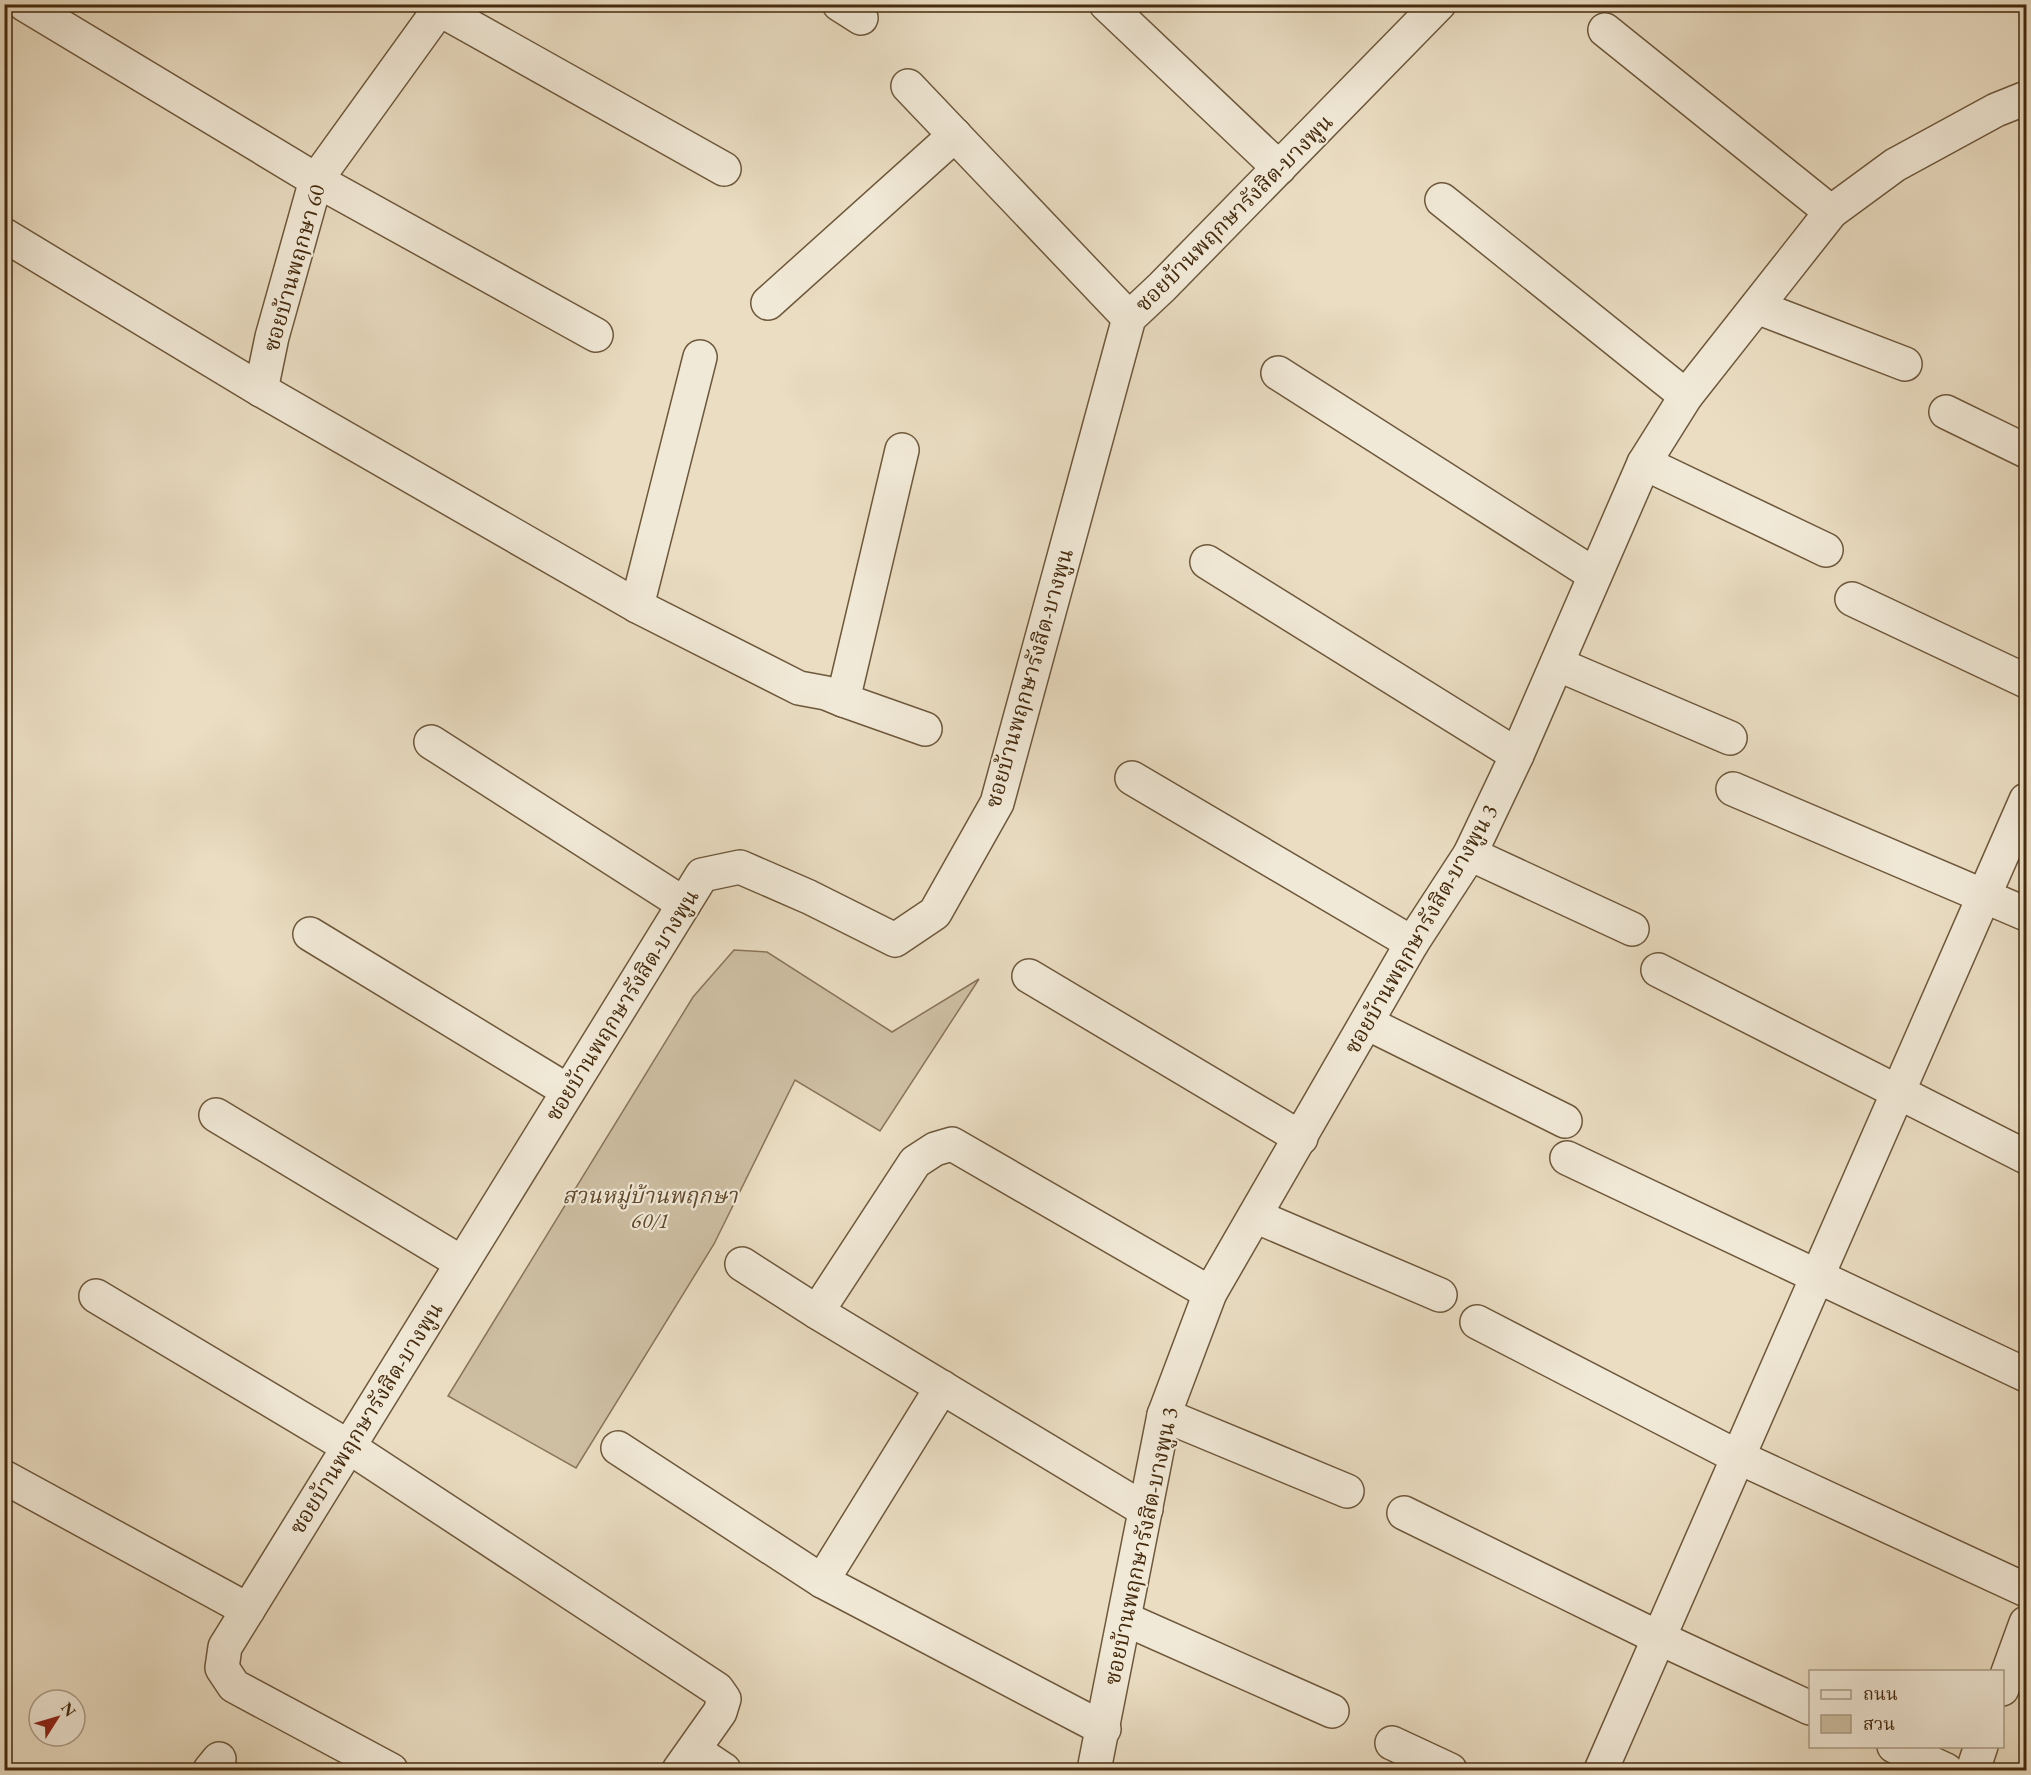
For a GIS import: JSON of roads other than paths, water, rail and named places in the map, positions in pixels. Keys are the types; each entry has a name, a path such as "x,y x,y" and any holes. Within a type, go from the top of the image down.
{"street":[{"path":"24,4 316,180 596,335"},
{"path":"1106,4 1279,168"},
{"path":"437,6 724,169"},
{"name":"ซอยบ้านพฤกษา 60","path":"261,390 272,338 316,180 437,6"},
{"name":"ซอยบ้านพฤกษารังสิต-บางพูน","path":"391,1770 234,1686 222,1668 225,1647 702,875 740,867 809,897 895,940 935,913 997,803 1130,318 1279,168 1426,9"},
{"path":"1605,30 1831,212"},
{"path":"908,86 1130,318"},
{"name":"ซอยบ้านพฤกษารังสิต-บางพูน 3","path":"1094,1770 1104,1729 1164,1415 1210,1293 1412,943 1470,854 1517,755 1644,463 1686,396 1831,212 1895,165 1996,110 2026,98"},
{"path":"768,303 955,135"},
{"path":"1442,200 1686,396"},
{"path":"4,235 261,390 637,606 799,688 826,693 925,729"},
{"path":"1757,307 1905,364"},
{"path":"637,606 700,357"},
{"path":"1278,373 1595,575"},
{"path":"1946,412 2026,451"},
{"path":"843,700 902,450"},
{"path":"1644,463 1826,550"},
{"path":"1207,562 1517,755"},
{"path":"1852,599 2026,681"},
{"path":"1557,664 1730,738"},
{"path":"431,742 684,904"},
{"path":"1132,778 1412,943"},
{"path":"1733,789 2026,914"},
{"path":"1601,1770 2026,800"},
{"path":"1470,854 1632,929"},
{"path":"310,933 568,1092"},
{"path":"1658,970 2026,1157"},
{"path":"1029,976 1301,1138"},
{"path":"1367,1023 1564,1121"},
{"path":"216,1115 462,1263"},
{"path":"817,1312 915,1162 935,1149 952,1144 1210,1293"},
{"path":"1567,1158 2026,1375"},
{"path":"1255,1216 1440,1295"},
{"path":"741,1264 1146,1509"},
{"path":"96,1296 349,1447 717,1689 724,1699 720,1712 686,1760 724,1770"},
{"path":"1477,1322 1738,1457 2026,1590"},
{"path":"822,1581 942,1387"},
{"path":"1164,1415 1347,1491"},
{"path":"618,1448 822,1581 1104,1729"},
{"path":"4,1477 248,1610"},
{"path":"1404,1513 1659,1638 1809,1708"},
{"path":"1125,1619 1332,1711"},
{"path":"2004,1684 2026,1623"},
{"path":"1392,1743 1450,1770"},
{"path":"1898,1748 1946,1770"},
{"path":"1973,1770 1981,1748"}],"park label":[{"name":"สวนหมู่บ้านพฤกษา 60/1","path":"650,1208"}]}
